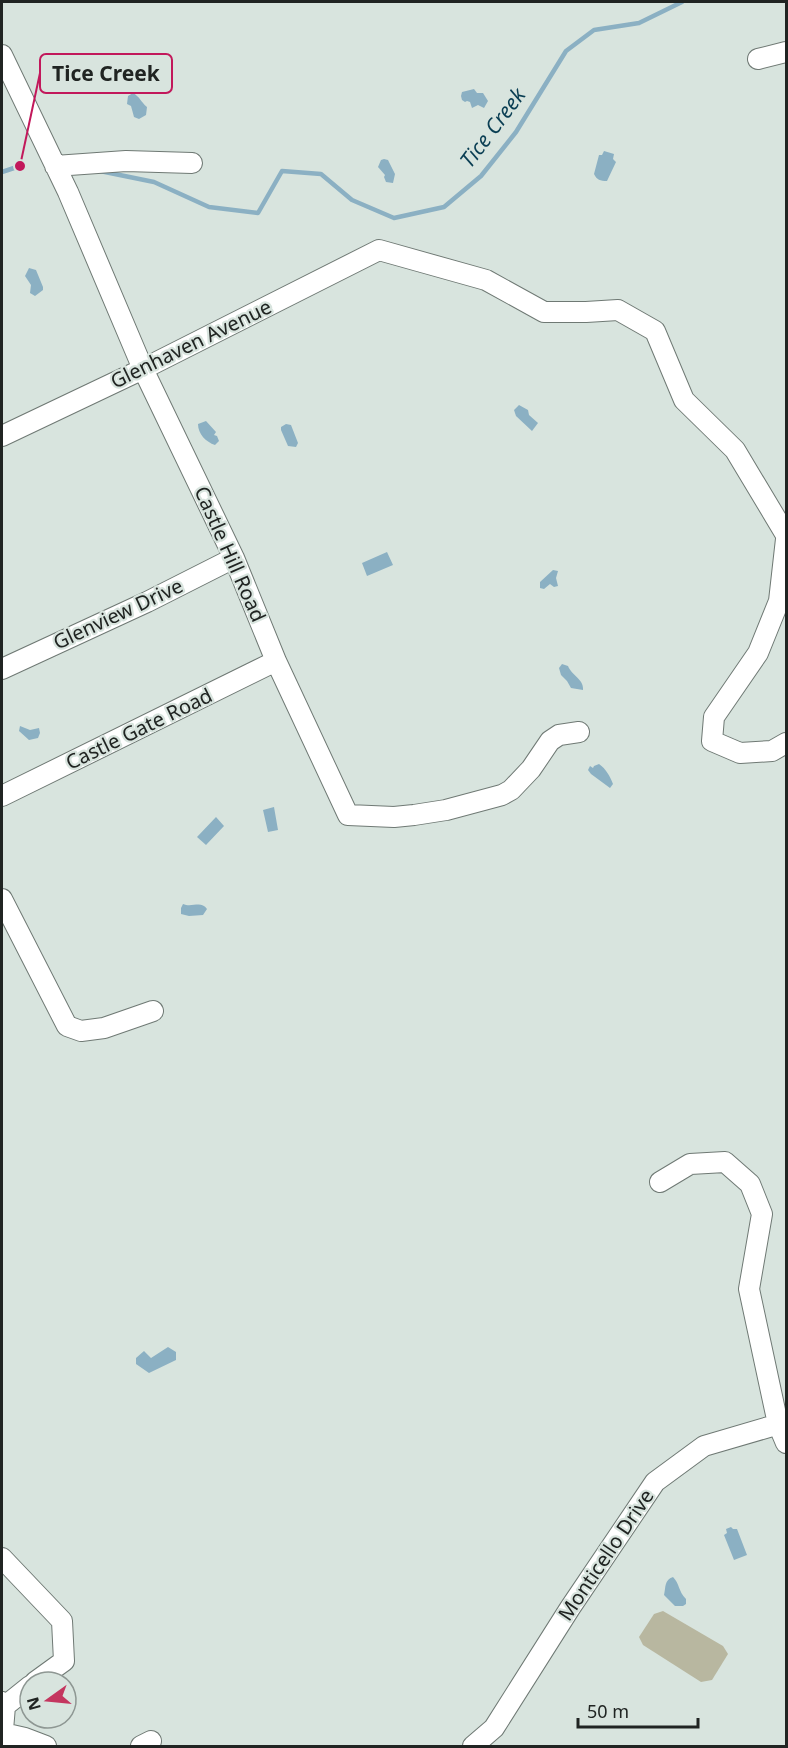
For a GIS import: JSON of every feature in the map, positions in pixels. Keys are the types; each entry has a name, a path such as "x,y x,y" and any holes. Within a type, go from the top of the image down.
{"street":[{"path":"758,59 786,52"},
{"name":"Castle Hill Road","path":"2,55 68,192 143,369 234,558 276,661 348,815 394,817 414,815 446,810 502,795 511,790 531,770 550,741 559,735 579,732"},
{"path":"55,166 126,161 192,163"},
{"name":"Glenhaven Avenue","path":"2,436 143,369 380,250 486,280 544,312 618,309 655,331 684,400 735,450 786,537"},
{"path":"786,537 779,601 758,652 714,717 712,741 740,753 771,751 786,743"},
{"name":"Glenview Drive","path":"2,669 147,602 234,558"},
{"name":"Castle Gate Road","path":"2,796 276,661"},
{"path":"2,900 67,1026 81,1031 104,1028 153,1011"},
{"path":"660,1182 690,1164 725,1162 750,1184 762,1214 749,1289 786,1443"},
{"name":"Monticello Drive","path":"473,1746 494,1728 570,1608 655,1482 704,1446 782,1423"},
{"path":"2,1558 62,1621 63,1661 51,1670"},
{"path":"18,1694 3,1704 2,1737 26,1738 46,1746"}],"green space":[{"path":"663,1611 723,1646 728,1654 712,1680 701,1682 643,1645 639,1637 654,1614"}],"water":[{"path":"474,89 477,93 483,93 488,101 484,108 478,105 472,108 470,102 462,100 462,92"},
{"path":"133,93 147,107 146,115 139,119 134,117 131,106 127,104 128,96"},
{"path":"604,151 614,154 613,159 616,162 607,181 599,180 594,174 599,155 602,155"},
{"path":"384,159 388,160 395,174 393,183 386,182 385,175 378,167"},
{"path":"29,268 36,270 43,287 43,290 35,296 30,293 31,285 25,276"},
{"path":"519,405 528,410 529,415 538,423 532,431 516,416 514,410"},
{"path":"206,421 216,432 214,435 219,441 215,445 206,440 199,431 198,424"},
{"path":"286,424 291,425 298,443 296,447 288,446 281,430 281,427"},
{"path":"387,552 393,565 367,576 362,563"},
{"path":"553,570 558,571 556,578 558,586 554,587 550,584 544,589 540,588 540,582"},
{"path":"562,664 568,666 580,680 583,690 571,688 561,675 559,668"},
{"path":"20,726 30,730 39,728 38,738 29,740 19,731"},
{"path":"599,764 611,778 613,784 610,788 588,770 590,766 593,768"},
{"path":"274,807 278,830 268,832 263,810"},
{"path":"216,817 224,826 206,845 197,837"},
{"path":"183,904 202,905 207,909 203,915 189,916 181,914"},
{"path":"168,1347 176,1352 176,1360 149,1373 136,1364 136,1358 144,1351 151,1358"},
{"path":"731,1527 737,1529 747,1555 734,1560 724,1535 727,1533 726,1529"},
{"path":"673,1577 686,1599 686,1604 683,1606 675,1606 664,1595 667,1582"}],"waterway":[{"name":"Tice Creek","path":"100,171 154,182 209,207 258,213 282,171 321,174 352,200 394,218 444,207 481,176 516,132 566,51 594,30 639,23 682,2"},
{"name":"Tice Creek","path":"2,172 20,166"}],"place":[{"name":"Tice Creek","path":"20,166"}]}
